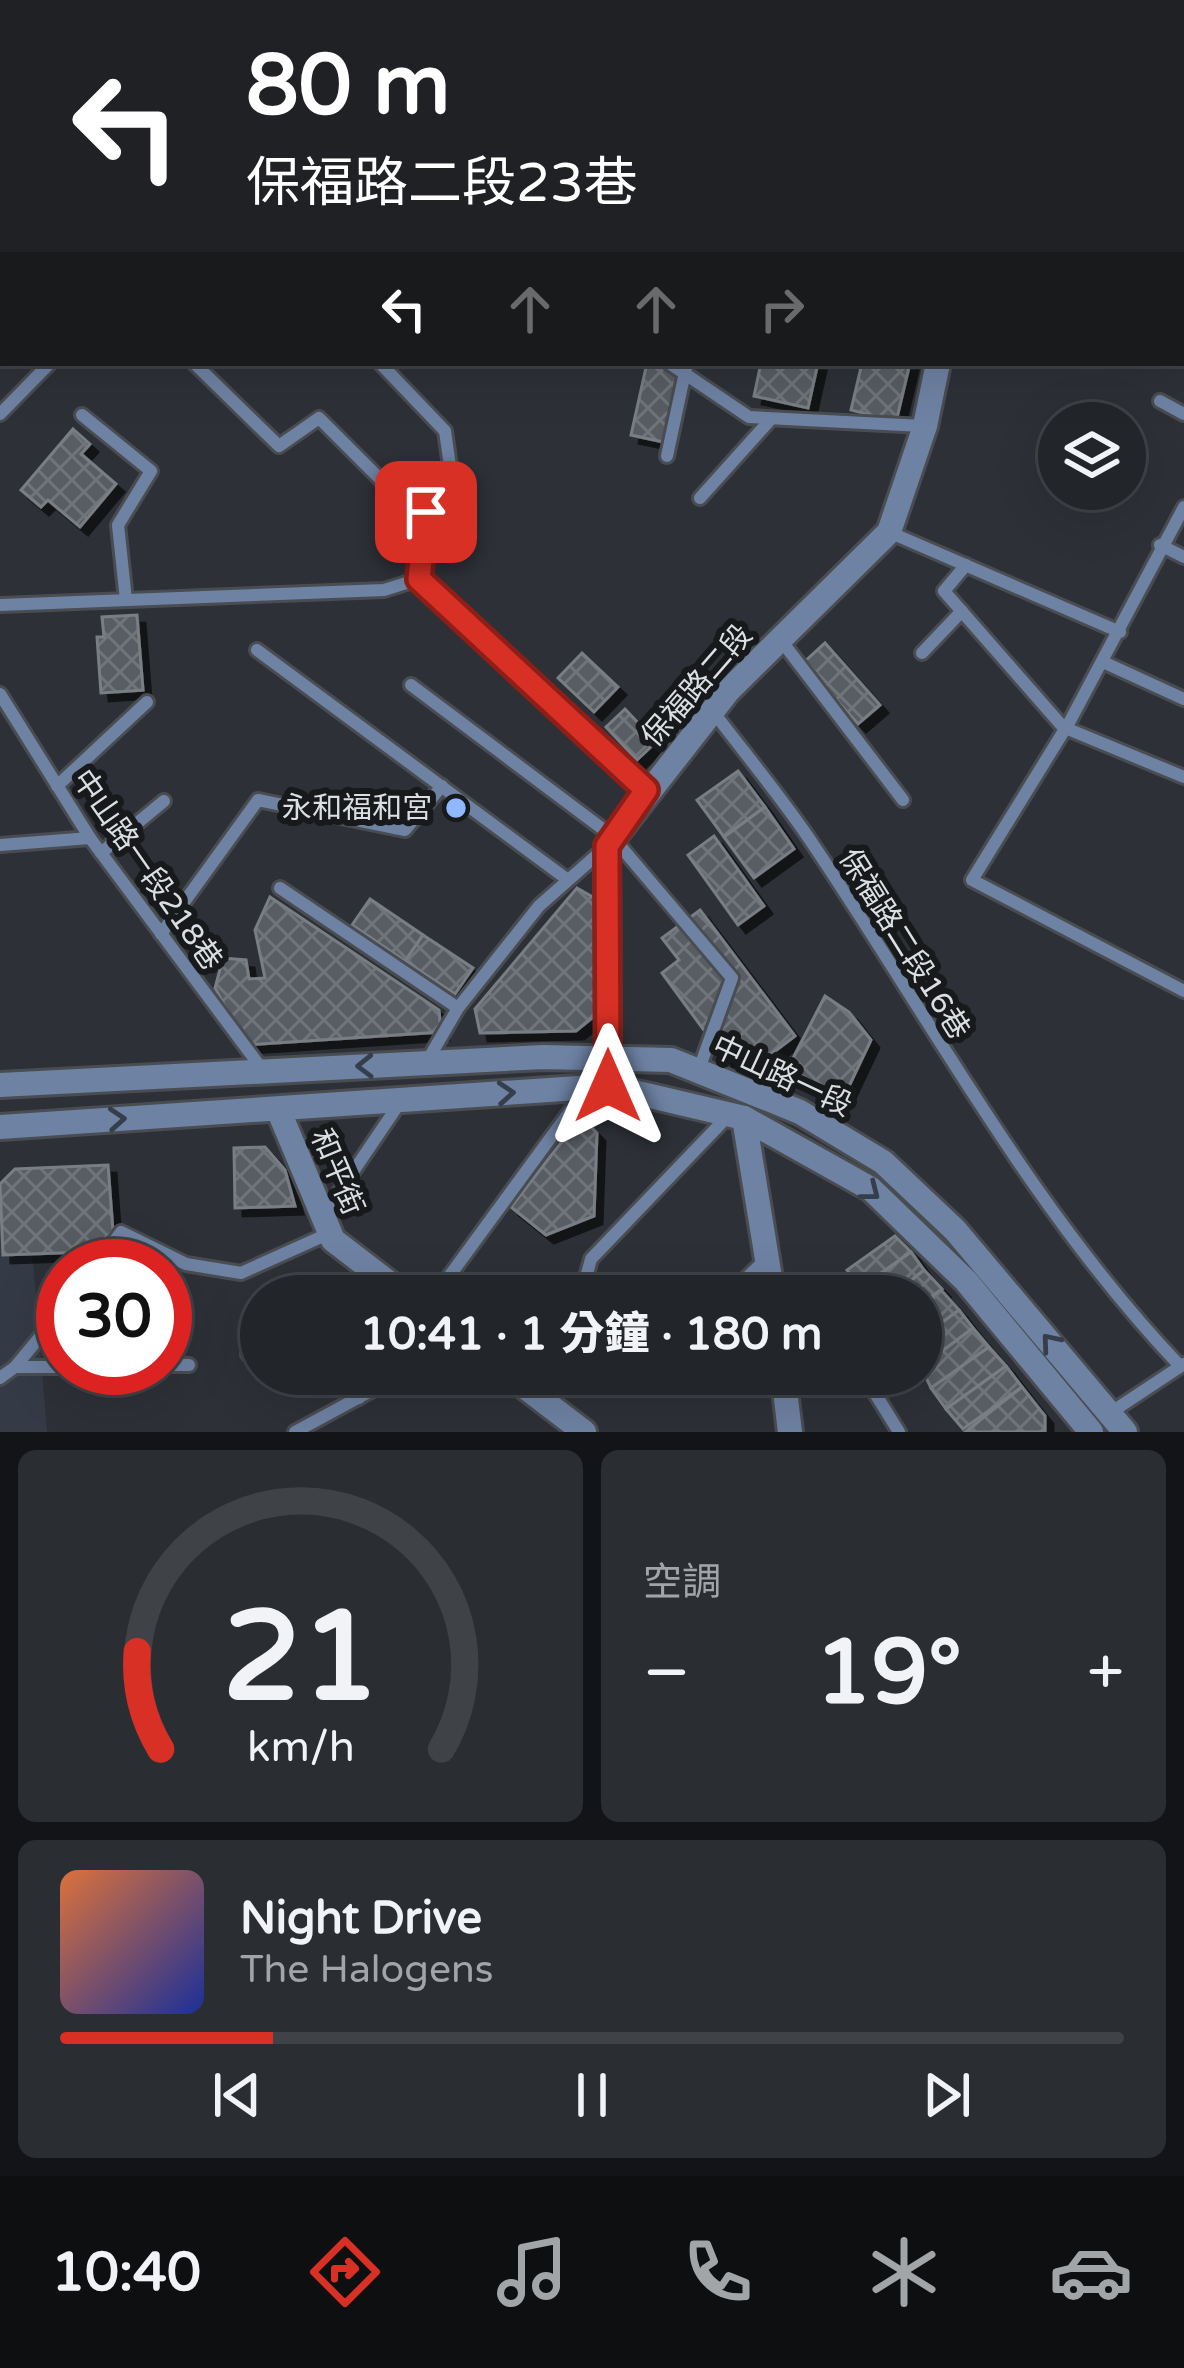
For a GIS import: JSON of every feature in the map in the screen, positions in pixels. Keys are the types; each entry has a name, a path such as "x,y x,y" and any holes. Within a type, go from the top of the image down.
{"street":[{"name":"保福路二段","path":"614,843 646,790 718,692 889,532 925,427 937,366"},
{"path":"598,1086 608,1055 614,843"},
{"name":"中山路一段","path":"0,1085 608,1055 671,1060 800,1112 883,1162 955,1230 1117,1423"},
{"name":"中山路一段","path":"0,1127 598,1086 736,1117 871,1189 966,1281 1091,1432"},
{"name":"和平街","path":"278,1109 327,1224 383,1275"},
{"path":"736,1117 770,1275"},
{"path":"537,1395 584,1432"},
{"path":"789,1395 790,1432"}],"lane":[{"path":"0,414 47,366"},
{"path":"197,366 279,446 320,418 425,524"},
{"path":"383,366 446,430 452,480 426,512 419,579"},
{"path":"668,456 686,368 749,417 925,427"},
{"path":"1160,401 1184,414"},
{"path":"82,415 151,471 118,524 126,600"},
{"path":"700,497 771,419"},
{"path":"1184,507 1160,545 1103,662 972,880 1137,971 1184,991"},
{"path":"889,532 1120,632"},
{"path":"1160,545 1184,556"},
{"path":"966,565 944,591 1063,727 1184,777"},
{"path":"0,605 384,590 419,579"},
{"path":"419,579 646,790"},
{"path":"922,652 962,611"},
{"path":"779,638 903,800"},
{"path":"257,650 568,880"},
{"path":"1103,662 1184,699"},
{"path":"411,685 614,843 732,978 699,1069"},
{"name":"保福路二段16巷","path":"718,692 992,1129 1116,1298 1182,1365"},
{"name":"中山路一段218巷","path":"0,694 90,838 262,1069"},
{"path":"57,786 147,702"},
{"path":"161,934 258,800 405,830 442,786"},
{"path":"101,853 164,801"},
{"path":"0,845 90,838"},
{"path":"425,1064 458,1008 539,906 614,843"},
{"path":"280,888 458,1008"},
{"path":"450,1275 598,1086"},
{"path":"192,1265 241,1273 327,1224 402,1100"},
{"path":"587,1275 591,1259 736,1117"},
{"path":"750,1275 768,1257"},
{"path":"0,1378 36,1342"},
{"path":"1117,1423 1182,1365"},
{"path":"15,1367 36,1367"},
{"path":"353,1395 358,1398"},
{"path":"295,1432 364,1395"},
{"path":"876,1395 898,1432"}],"shaded area":[{"path":"0,1187 27,1188 36,1298 36,1395 44,1395 47,1432 0,1432"}],"building":[{"path":"646,366 679,370 663,442 631,435"},
{"path":"760,366 817,366 808,408 754,396"},
{"path":"861,366 909,366 896,422 851,410"},
{"path":"73,429 90,444 81,454 116,484 80,527 48,500 41,507 21,490"},
{"path":"137,615 143,690 101,693 97,637 104,637 102,617"},
{"path":"825,643 880,705 858,724 803,663"},
{"path":"582,653 618,687 594,712 558,678"},
{"path":"625,709 656,742 637,760 606,727"},
{"path":"738,771 765,807 724,837 697,800"},
{"path":"765,807 794,849 754,878 724,837"},
{"path":"714,836 764,906 738,925 688,855"},
{"path":"577,888 596,899 599,1004 592,1018 576,1031 480,1033 475,1009"},
{"path":"270,897 439,1010 441,1032 246,1045 215,988 223,958 246,960 249,979 265,978 255,930"},
{"path":"370,899 423,935 405,961 352,925"},
{"path":"700,910 795,1036 757,1065 742,1046 725,1059 662,973 679,960 662,938"},
{"path":"423,935 473,968 455,994 405,961"},
{"path":"825,996 849,1012 871,1040 843,1099 788,1068"},
{"path":"581,1117 597,1133 594,1216 546,1235 511,1207"},
{"path":"265,1147 285,1170 295,1206 235,1208 234,1148"},
{"path":"108,1165 113,1231 103,1239 36,1239 36,1254 3,1255 0,1184 15,1169"},
{"path":"895,1236 911,1252 878,1275 851,1275 847,1270"},
{"path":"911,1252 924,1270 918,1275 878,1275"},
{"path":"942,1291 959,1310 942,1323"},
{"path":"959,1310 973,1328 942,1351 942,1323"},
{"path":"973,1328 989,1347 942,1380 942,1351"},
{"path":"989,1347 1006,1366 946,1409 936,1395 942,1395 942,1380"},
{"path":"1006,1366 1022,1387 963,1429 946,1409"},
{"path":"1022,1387 1045,1416 1045,1432 965,1432"}],"place":[{"name":"永和福和宮","path":"456,808"}],"route":[{"path":"426,512 419,579 646,790 607,846 608,1086"}]}
